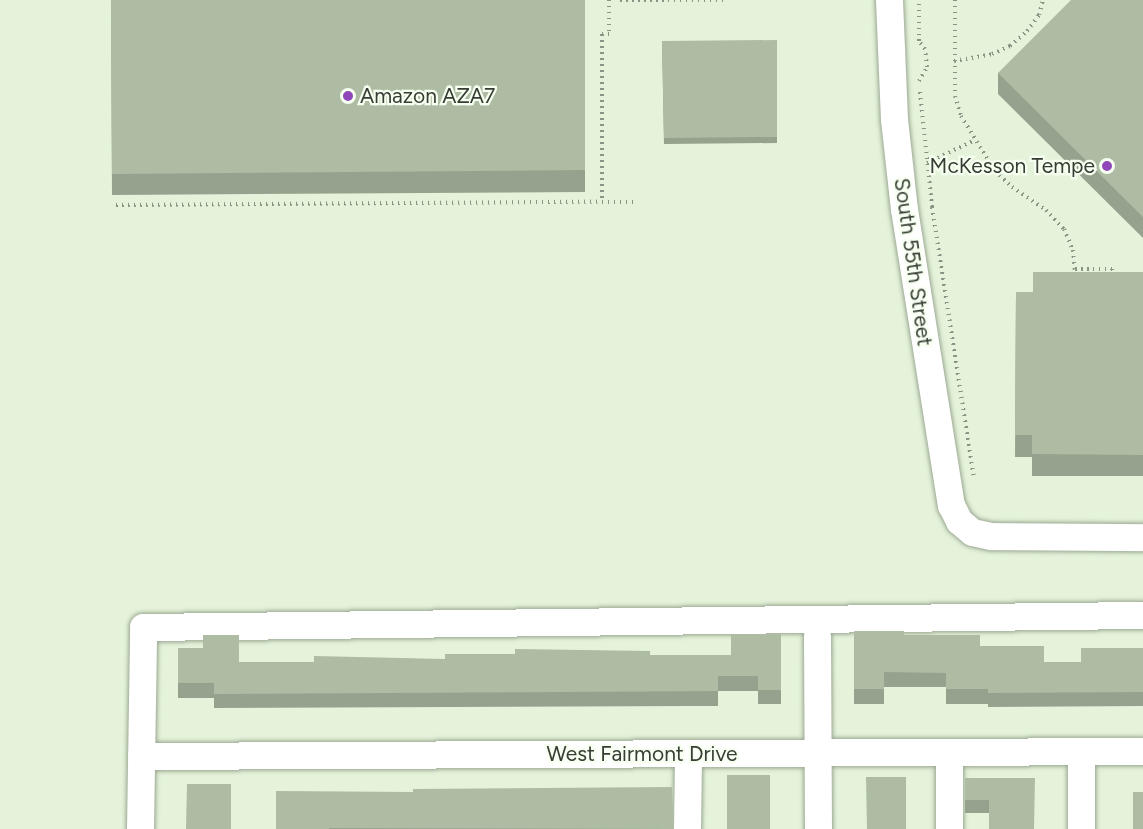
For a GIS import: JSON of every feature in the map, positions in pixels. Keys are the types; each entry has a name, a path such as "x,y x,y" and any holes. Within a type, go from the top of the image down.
{"street":[{"name":"South 55th Street","path":"889,0 894,119 904,209 947,492 959,521 972,532 991,536 1143,537"},
{"path":"140,829 143,627 1143,615"},
{"path":"817,636 818,829"},
{"name":"West Fairmont Drive","path":"141,756 1143,751"},
{"path":"949,752 949,829"},
{"path":"1081,752 1081,829"},
{"path":"687,829 688,754"}],"path":[{"path":"602,202 602,34 609,34 609,0"},
{"path":"620,0 727,0"},
{"path":"919,0 919,42 926,49 927,66 919,80 927,163 975,483"},
{"path":"955,0 955,96 961,116 995,171 1012,187 1046,210 1064,229 1073,250 1075,285"},
{"path":"954,61 992,54 1010,46 1027,31 1039,15 1043,0"},
{"path":"927,163 975,140"},
{"path":"116,205 636,202"},
{"path":"1075,268 1112,269 1112,285"}],"building":[{"name":"Amazon AZA7","path":"111,0 585,0 585,170 112,174"},
{"name":"McKesson Tempe","path":"1071,0 1143,0 1143,217 998,73"},
{"path":"777,40 777,137 664,138 662,41"},
{"path":"1033,272 1143,272 1143,455 1032,454 1032,435 1015,435 1016,292 1033,292"},
{"path":"854,631 904,631 904,635 980,635 980,646 1044,646 1044,662 1081,662 1081,648 1143,648 1143,692 988,693 988,689 946,689 946,673 884,672 884,689 854,689"},
{"path":"731,634 781,634 781,690 758,690 758,676 718,676 718,691 214,694 214,683 178,683 178,648 203,648 203,635 239,635 239,662 314,662 314,656 445,659 445,654 515,654 515,649 650,651 650,655 731,655"},
{"path":"727,775 770,775 770,829 727,829"},
{"path":"866,777 906,777 906,829 867,829"},
{"path":"965,778 1035,778 1034,829 989,829 989,800 965,800"},
{"path":"187,784 231,784 231,829 186,829"},
{"path":"672,787 674,829 276,829 276,791 413,792 413,789"},
{"path":"1133,792 1143,792 1143,829 1133,829"}],"place":[{"name":"Amazon AZA7","path":"348,96"},
{"name":"McKesson Tempe","path":"1107,166"}]}
